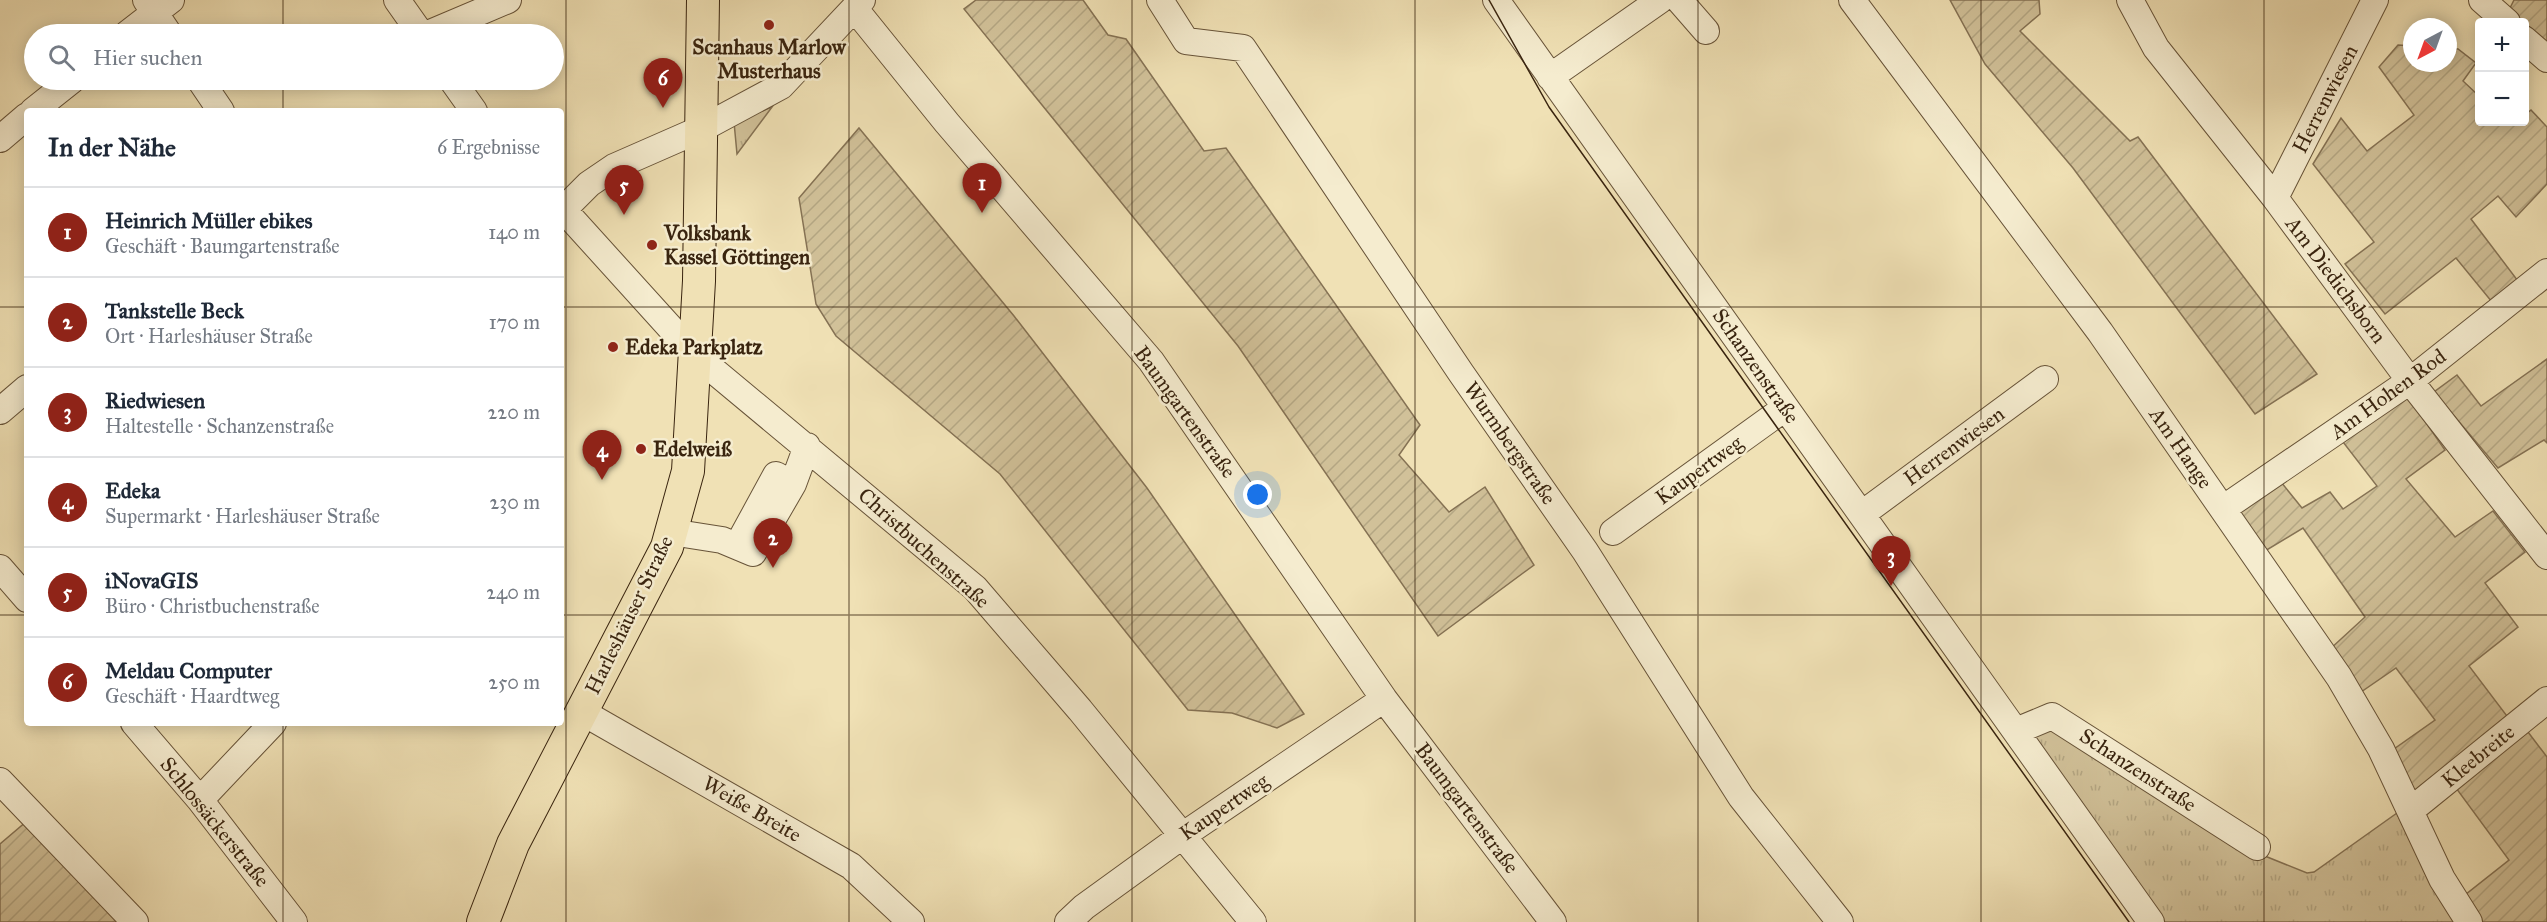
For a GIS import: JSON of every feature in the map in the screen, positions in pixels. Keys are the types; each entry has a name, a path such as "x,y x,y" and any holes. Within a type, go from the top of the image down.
{"main road":[{"name":"Harleshäuser Straße","path":"483,922 513,844 667,547 688,471 695,355 703,128 704,0"}],"street":[{"path":"397,0 414,24"},
{"path":"452,24 508,0"},
{"name":"Wurmbergstraße","path":"1160,0 1186,41 1243,48 1461,373 1585,551 1741,797 1840,922"},
{"name":"Schanzenstraße","path":"1496,0 2151,922"},
{"path":"1550,77 1660,0"},
{"path":"1680,0 1706,31"},
{"name":"Am Hange","path":"1852,0 2076,299 2224,508 2339,677 2381,749 2442,879 2469,922"},
{"name":"Am Diedichsborn","path":"2130,0 2156,48 2275,198 2410,381 2547,556"},
{"name":"Herrenwiesen","path":"2275,198 2375,0"},
{"path":"2482,0 2502,18"},
{"path":"137,24 157,4 165,24"},
{"path":"564,208 589,184 614,167 703,128 781,86 858,5"},
{"name":"Baumgartenstraße","path":"858,5 947,123 1151,361 1384,699 1553,922"},
{"path":"2529,43 2547,59"},
{"path":"37,108 59,90"},
{"path":"207,90 219,108"},
{"path":"459,90 472,108"},
{"name":"Christbuchenstraße","path":"564,212 695,355 975,588 1080,710 1253,922"},
{"name":"Am Hohen Rod","path":"2224,508 2410,381 2547,272"},
{"name":"Herrenwiesen","path":"1862,514 2045,379"},
{"path":"0,411 24,391"},
{"name":"Kaupertweg","path":"1612,532 1785,408"},
{"path":"671,532 730,543 753,553 784,480 807,446"},
{"path":"730,543 761,468 784,480"},
{"path":"0,567 24,595"},
{"name":"Kaupertweg","path":"1068,922 1084,907 1182,836 1384,699"},
{"name":"Kleebreite","path":"2410,811 2547,700"},
{"name":"Weiße Breite","path":"582,712 851,866 911,922"},
{"name":"Schanzenstraße","path":"2016,731 2052,716 2257,847"},
{"name":"Schlossäckerstraße","path":"137,726 200,800 294,922"},
{"path":"200,800 270,726"},
{"path":"7,789 135,922"}],"green space":[{"path":"976,0 1083,0 1108,35 1126,39 1204,151 1226,148 1420,425 1399,455 1449,512 1485,487 1534,565 1438,636 1238,346 964,9"},
{"path":"1950,0 2039,0 2040,14 2020,31 2130,141 2138,137 2317,374 2255,414 2073,168 1985,64"},
{"path":"2514,0 2547,0 2547,41 2543,44 2529,31 2529,18 2515,18 2508,12"},
{"path":"2398,45 2403,45 2403,72 2457,72 2458,49 2475,62 2463,81 2475,92 2475,126 2529,126 2531,110 2547,127 2547,184 2516,217 2498,196 2471,219 2518,281 2492,302 2456,258 2385,314 2345,264 2374,242 2313,164 2341,118 2367,151 2414,115 2379,67"},
{"path":"772,107 737,154 734,122"},
{"path":"859,128 1014,316 1147,488 1304,714 1277,728 1232,713 1188,710 1000,474 836,336 816,304 799,198"},
{"path":"2547,359 2547,443 2544,440 2498,468 2434,392 2457,375 2481,406"},
{"path":"2408,397 2445,450 2406,479 2455,537 2493,511 2525,552 2485,583 2518,627 2469,666 2510,720 2414,796 2394,749 2435,720 2396,668 2361,692 2329,650 2365,617 2303,528 2265,551 2235,512 2281,482 2302,508 2330,492 2343,509 2377,486 2343,442"},
{"path":"2043,721 2255,852 2307,873 2314,872 2404,808 2465,922 2165,922 2027,729"},
{"path":"2528,732 2547,757 2547,922 2483,922 2465,895 2509,860 2456,788"},
{"path":"27,821 126,922 0,922 0,844"}],"tram line":[{"path":"1489,0 1549,107 2129,922"}],"place":[{"name":"Scanhaus Marlow Musterhaus","path":"769,25"},
{"name":"Meldau Computer","path":"663,108"},
{"name":"Heinrich Müller ebikes","path":"982,213"},
{"name":"iNovaGIS","path":"624,215"},
{"name":"Volksbank Kassel Göttingen","path":"652,245"},
{"name":"Edeka Parkplatz","path":"613,347"},
{"name":"Edelweiß","path":"641,449"},
{"name":"Edeka","path":"602,480"},
{"name":"Tankstelle Beck","path":"773,568"},
{"name":"Riedwiesen","path":"1891,586"}]}
